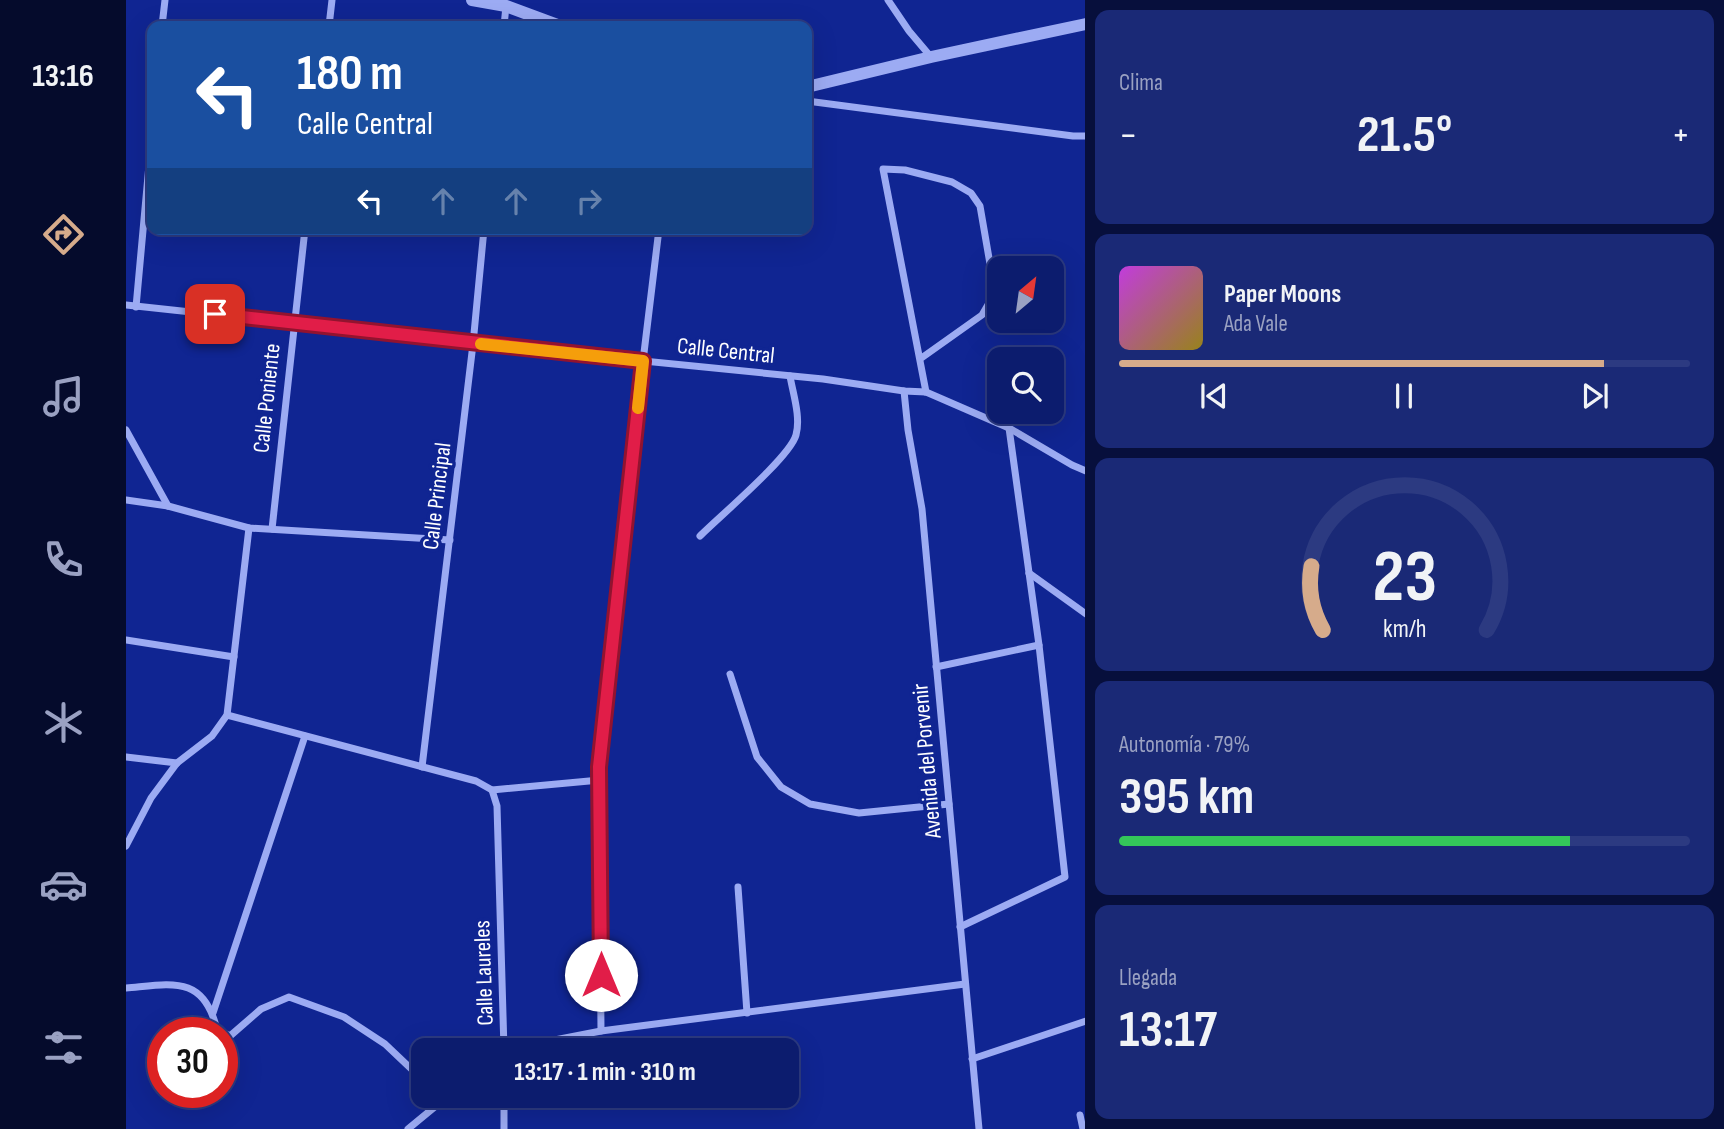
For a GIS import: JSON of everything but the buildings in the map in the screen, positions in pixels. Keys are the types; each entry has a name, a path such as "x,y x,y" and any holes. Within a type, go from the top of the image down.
{"street":[{"path":"163,21 165,0"},
{"path":"330,21 332,0"},
{"path":"472,0 506,6 546,21"},
{"path":"888,0 931,57"},
{"path":"504,21 506,6"},
{"path":"812,86 1085,24"},
{"path":"812,102 1085,136"},
{"path":"920,359 982,316 989,303 994,287 980,206 971,193 953,182 905,170 883,169 926,392 1009,428 1085,471"},
{"path":"135,307 147,183"},
{"name":"Calle Poniente","path":"272,529 304,235"},
{"name":"Calle Principal","path":"422,767 474,344 483,235"},
{"path":"601,1031 599,767 658,235"},
{"name":"Calle Central","path":"126,305 926,392"},
{"path":"700,536 783,457 796,436 797,422 790,376"},
{"name":"Avenida del Porvenir","path":"904,391 922,509 979,1129"},
{"path":"960,926 1065,877 1039,645 1009,428"},
{"path":"126,430 168,506"},
{"path":"126,500 168,506 250,528 450,540"},
{"path":"126,846 151,798 177,763 212,736 227,715 250,528"},
{"path":"1029,573 1085,614"},
{"path":"126,640 234,657"},
{"path":"936,667 1039,645"},
{"path":"730,674 757,757 781,787 810,804 859,813 949,804"},
{"path":"227,715 476,781 492,790 600,779"},
{"path":"213,1013 305,736"},
{"path":"126,757 177,763"},
{"name":"Calle Laureles","path":"492,790 498,806 504,1038"},
{"path":"738,887 747,1013"},
{"path":"126,988 171,984 190,988 213,1013 218,1030 230,1036 261,1009 289,997 344,1017 385,1044 411,1069"},
{"name":"Calle Laureles","path":"565,1038 601,1031 965,984"},
{"path":"972,1059 1085,1021"},
{"path":"408,1129 432,1108"},
{"path":"504,1108 504,1129"},
{"path":"1080,1115 1083,1129"}],"slow traffic":[{"path":"481,344 643,361 638,408"}],"route":[{"path":"215,314 643,361 599,767 601,975"}]}
